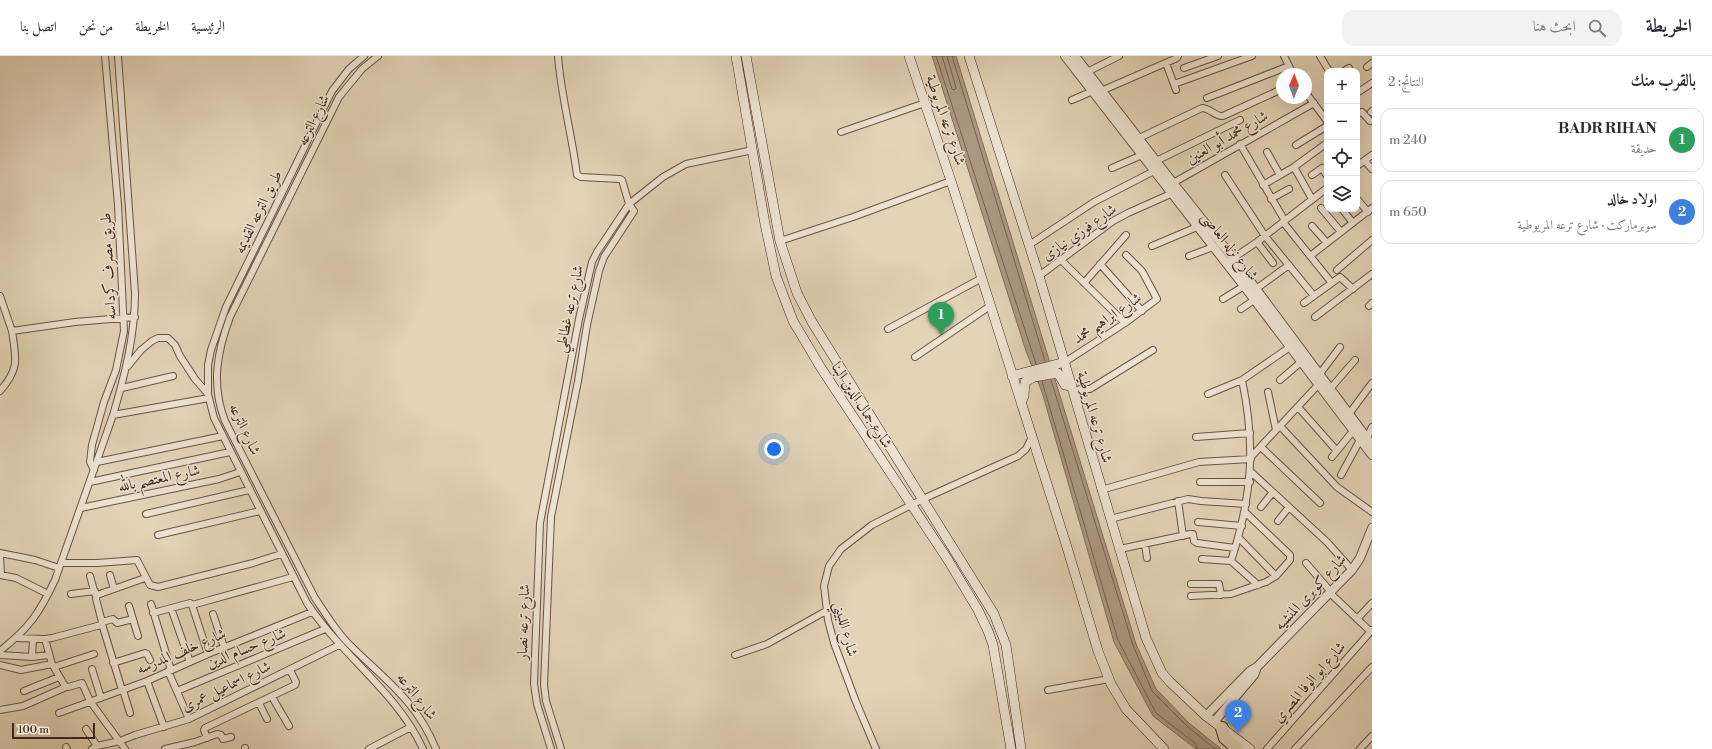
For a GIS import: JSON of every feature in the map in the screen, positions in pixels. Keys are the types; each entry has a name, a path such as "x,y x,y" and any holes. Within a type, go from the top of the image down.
{"highway":[{"path":"1218,725 1225,738 1238,749"}],"main road":[{"name":"شارع جمال الدين البنا","path":"736,56 765,224 776,276 793,321 821,368 948,560 978,610 988,631 996,663 1011,749"},
{"name":"شارع جمال الدين البنا","path":"746,56 780,241 797,293 812,322 994,614 1006,645 1021,749"},
{"name":"شارع ترعه المريوطية","path":"909,56 952,181 1098,651 1109,679 1126,709 1164,749"},
{"name":"شارع ترعه المريوطية","path":"969,56 1039,276 1146,638 1162,673 1206,716 1250,749"},
{"path":"1021,403 1024,396 1025,382 1054,369 1065,362"},
{"path":"1012,376 1054,369"},
{"path":"1054,369 1060,375 1065,384 1073,389"}],"street":[{"name":"طريق مصرف كرداسه","path":"94,470 90,462 92,445 104,402 119,358 124,331 118,205 105,56"},
{"name":"طريق مصرف كرداسه","path":"0,652 17,638 33,620 48,594 81,508 122,388 127,368 135,317 135,293 131,219 118,56"},
{"name":"طريق الترعه القديمه","path":"208,396 208,365 211,350 226,306 332,91 349,69 364,56"},
{"name":"شارع الترعه","path":"378,56 362,68 339,97 230,317 219,351 216,381 219,406 225,421 325,614 347,641 404,697 421,718 436,749"},
{"path":"558,56 561,86 575,150 577,174 580,177 622,180 629,204"},
{"name":"شارع نزله العاصى","path":"1065,56 1156,160 1173,183 1176,192 1197,227 1244,286 1353,431 1363,439"},
{"name":"شارع نزله العاصى","path":"1075,56 1087,72 1094,88 1154,171 1176,192 1233,258 1349,414 1363,439 1372,451"},
{"path":"1087,72 1118,56"},
{"path":"1184,68 1218,56"},
{"path":"1166,63 1175,87 1252,56"},
{"path":"1207,98 1289,66 1284,56"},
{"path":"1320,56 1327,68"},
{"path":"1072,100 1094,88 1166,63 1178,57"},
{"path":"1360,91 1372,83"},
{"path":"1138,138 1202,108 1223,116 1276,92"},
{"path":"1312,100 1324,115"},
{"path":"841,132 925,103"},
{"name":"شارع محمد أبو العنين","path":"1173,183 1314,103"},
{"path":"1360,112 1362,112 1370,121"},
{"path":"1156,160 1240,120"},
{"path":"1296,145 1324,128"},
{"path":"1240,144 1284,221 1310,256 1332,282"},
{"path":"1263,186 1294,167 1324,145"},
{"name":"شارع ترعه غطاطي","path":"546,494 589,273 597,252 629,204 663,177 682,165 753,150"},
{"path":"1267,152 1280,175"},
{"path":"1112,168 1142,155"},
{"path":"1360,163 1372,155"},
{"path":"1365,160 1372,169"},
{"path":"1294,167 1312,199"},
{"path":"1312,175 1322,168 1324,171"},
{"path":"1029,245 1094,202 1154,171"},
{"path":"1225,175 1265,236 1314,296"},
{"path":"780,241 853,217 952,181"},
{"path":"1271,199 1289,189"},
{"path":"1226,263 1257,242 1324,190"},
{"name":"شارع فوزي نيازى","path":"1039,276 1113,221 1176,192"},
{"path":"1310,256 1370,210 1360,201"},
{"name":"شارع ترعه غطاطي","path":"555,496 578,381 587,325 599,271 610,246 634,212 629,204"},
{"path":"1321,208 1341,232"},
{"path":"1344,212 1353,223"},
{"path":"1312,226 1326,243"},
{"path":"1152,246 1197,227"},
{"path":"1084,282 1126,235"},
{"path":"1337,270 1372,240"},
{"path":"1257,242 1273,263"},
{"path":"1189,256 1213,247"},
{"name":"شارع ابراهيم محمد","path":"1065,362 1125,323 1157,299 1142,271 1126,255"},
{"path":"1061,260 1125,323"},
{"path":"1100,264 1142,311"},
{"path":"1256,289 1289,265"},
{"path":"1315,317 1372,274"},
{"path":"888,329 982,278"},
{"path":"1304,303 1337,278 1342,278 1353,289"},
{"path":"1223,299 1244,286"},
{"path":"0,296 2,310 12,331 16,364 10,377 0,391"},
{"path":"1241,309 1254,300"},
{"path":"915,357 990,306"},
{"path":"12,331 124,317 135,317"},
{"name":"شارع الترعه","path":"127,368 143,348 158,338 168,338 172,341 189,371 208,396 210,407 230,452 312,612 325,630 396,706 411,727 423,749"},
{"path":"131,342 135,348 143,348"},
{"path":"1208,394 1242,380 1290,347"},
{"path":"1319,375 1340,347"},
{"path":"1073,389 1090,389 1153,350"},
{"path":"1330,389 1355,360"},
{"path":"1280,380 1301,362"},
{"path":"122,388 173,376"},
{"path":"1231,561 1242,526 1250,482 1250,433 1242,380"},
{"path":"1349,414 1372,383"},
{"path":"1102,490 1199,462 1251,458 1318,385"},
{"path":"1268,392 1278,428 1337,487 1372,512"},
{"path":"113,415 208,396"},
{"path":"210,407 219,406"},
{"path":"1298,407 1337,451"},
{"path":"1340,475 1372,427"},
{"path":"1332,457 1353,431"},
{"path":"1196,437 1250,433"},
{"path":"97,462 223,436"},
{"name":"شارع اللبيني","path":"876,749 834,643 826,611 825,580 829,566 841,549 872,525 912,506 923,499 1018,456 1026,449 1032,436"},
{"path":"1261,447 1320,503"},
{"path":"90,482 230,452"},
{"path":"1250,471 1327,542 1352,570"},
{"name":"شارع المعتصم بالله","path":"81,508 219,479 240,472"},
{"path":"1200,482 1250,482"},
{"path":"146,514 249,490"},
{"path":"1261,507 1273,492"},
{"name":"شارع ترعه نصار","path":"546,494 539,535 534,689 551,749"},
{"name":"شارع ترعه نصار","path":"555,496 550,528 544,684 546,701 561,749"},
{"path":"1110,519 1193,498 1201,501 1246,504"},
{"path":"1178,501 1183,536"},
{"path":"1278,521 1289,507"},
{"path":"158,535 260,511"},
{"path":"1191,596 1231,594 1258,585 1276,576 1290,560 1290,555 1245,512"},
{"path":"1198,522 1242,526"},
{"name":"شارع كوبرى المنشيه","path":"1206,716 1250,671 1257,667 1352,570 1360,558 1372,528"},
{"path":"1120,549 1193,534 1194,541 1197,544 1235,548"},
{"path":"1238,538 1276,576"},
{"path":"1145,544 1147,558"},
{"path":"48,594 16,578 1,575 0,554 60,566 137,560 141,566 145,578 150,585 158,587 253,563 281,554"},
{"path":"1202,558 1231,561 1258,585"},
{"path":"1306,563 1331,592 1371,631"},
{"path":"538,574 548,575"},
{"path":"110,575 114,589"},
{"path":"90,576 96,594 113,663 130,713"},
{"path":"154,613 190,603 192,605 293,577"},
{"path":"71,594 96,594 145,578"},
{"path":"1191,584 1219,584 1221,595"},
{"path":"1357,619 1372,603"},
{"path":"151,604 169,671 189,719"},
{"path":"192,605 208,654"},
{"path":"129,606 138,636"},
{"path":"171,608 190,662"},
{"path":"734,655 762,646 826,611"},
{"name":"شارع خلف المدرسه","path":"59,713 122,690 312,612"},
{"path":"213,614 224,647"},
{"path":"17,638 44,639 113,619 117,624 133,619"},
{"name":"شارع حسام الدين","path":"177,691 325,630"},
{"name":"شارع ابو الوفا المصري","path":"1267,749 1371,631"},
{"path":"32,657 33,639"},
{"path":"44,639 48,655 53,666 66,687"},
{"name":"شارع اسماعيل عمرى","path":"94,747 120,741 189,719 339,645"},
{"path":"113,663 145,653 150,660"},
{"path":"0,665 21,670 53,666 94,654"},
{"path":"0,655 32,657 48,655"},
{"path":"1295,749 1372,666"},
{"name":"شارع كوبرى المنشيه","path":"1218,725 1254,675 1257,667"},
{"path":"92,669 101,698"},
{"path":"207,738 204,730 205,728 295,685 296,682 290,670"},
{"path":"24,691 59,677"},
{"path":"1048,690 1109,679"},
{"path":"147,680 164,727"},
{"path":"0,710 23,706 66,687 82,683 90,701 125,749"},
{"path":"272,697 289,726"},
{"path":"259,703 267,719"},
{"path":"369,749 411,727"},
{"path":"86,729 94,747"},
{"path":"165,749 217,734 221,735 223,739 231,736"},
{"path":"1360,749 1372,736"}],"water":[{"path":"932,56 956,56 1136,644 1156,689 1189,723 1221,749 1196,749 1153,716 1114,642 1042,392 1026,351"}],"place":[{"name":"BADR RIHAN","path":"941,335"},
{"name":"اولاد خالد","path":"1238,733"}]}
